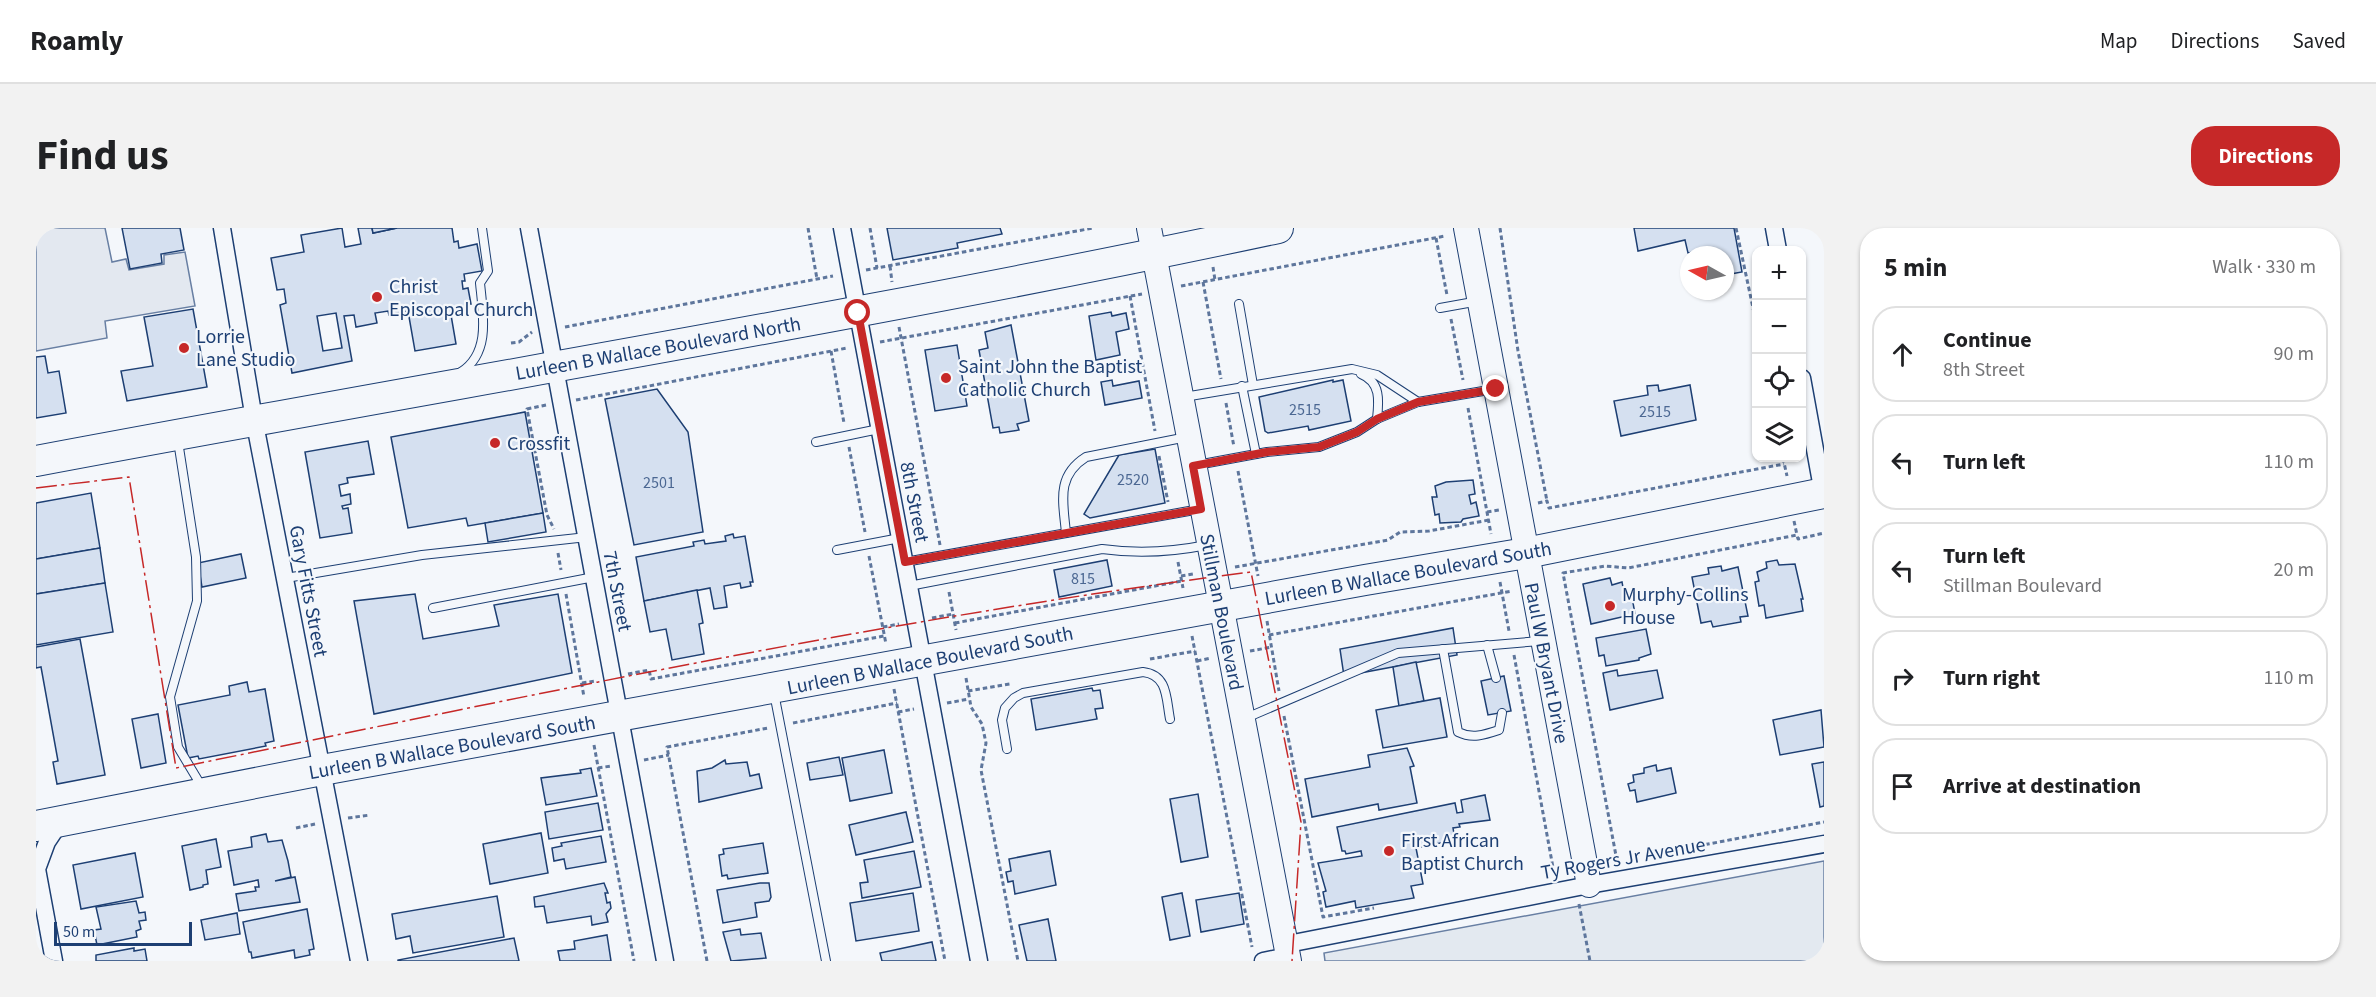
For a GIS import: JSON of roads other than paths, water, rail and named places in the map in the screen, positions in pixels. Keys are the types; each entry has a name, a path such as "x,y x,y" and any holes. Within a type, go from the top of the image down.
{"highway":[{"name":"Lurleen B Wallace Boulevard North","path":"36,461 254,419 896,306 1151,241 1278,228"},
{"name":"Lurleen B Wallace Boulevard South","path":"49,824 322,770 1188,612 1526,553 1824,495"}],"main road":[{"name":"Paul W Bryant Drive","path":"1466,228 1532,588 1544,640 1582,886"},
{"name":"Stillman Boulevard","path":"1151,241 1288,953"}],"street":[{"name":"Gary Fitts Street","path":"222,228 254,419 359,961"},
{"name":"7th Street","path":"529,228 665,961"},
{"name":"8th Street","path":"842,228 979,961"},
{"path":"1774,228 1777,246"},
{"path":"1806,399 1824,495"},
{"path":"49,824 47,842 38,869 38,885 54,961"},
{"name":"Ty Rogers Jr Avenue","path":"1258,955 1288,953 1582,886 1824,844"}],"lane":[{"path":"436,388 471,366 481,345 485,326 480,283 488,272 482,228"},
{"path":"1440,308 1479,301"},
{"path":"1239,304 1253,385"},
{"path":"1180,397 1350,369 1377,375 1418,402"},
{"path":"1350,369 1369,377 1380,397 1377,419"},
{"path":"1242,386 1256,454"},
{"path":"1193,466 1256,454 1319,447 1357,432 1377,419 1418,402 1496,389"},
{"path":"816,442 879,429"},
{"path":"177,434 196,557 196,601 170,696 178,747 205,792"},
{"path":"1066,533 1064,484 1072,466 1086,456 1188,437"},
{"path":"905,562 1201,509"},
{"path":"286,578 422,555 556,543 586,537"},
{"path":"837,550 900,538"},
{"path":"909,586 1102,549 1126,552 1176,551 1208,545"},
{"path":"433,608 594,577"},
{"path":"1244,718 1398,653 1544,640"},
{"path":"1487,645 1496,678"},
{"path":"1443,649 1458,732 1467,736 1484,735 1498,730 1502,712"},
{"path":"1007,750 1002,720 1005,708 1023,693 1143,672 1151,673 1158,676 1164,684 1170,718"},
{"path":"773,689 826,961"}],"place":[{"name":"Christ Episcopal Church","path":"377,297"},
{"name":"Lorrie Lane Studio","path":"184,348"},
{"name":"Saint John the Baptist Catholic Church","path":"946,378"},
{"name":"Crossfit","path":"495,443"},
{"name":"Murphy-Collins House","path":"1610,606"},
{"name":"First African Baptist Church","path":"1389,851"}]}
